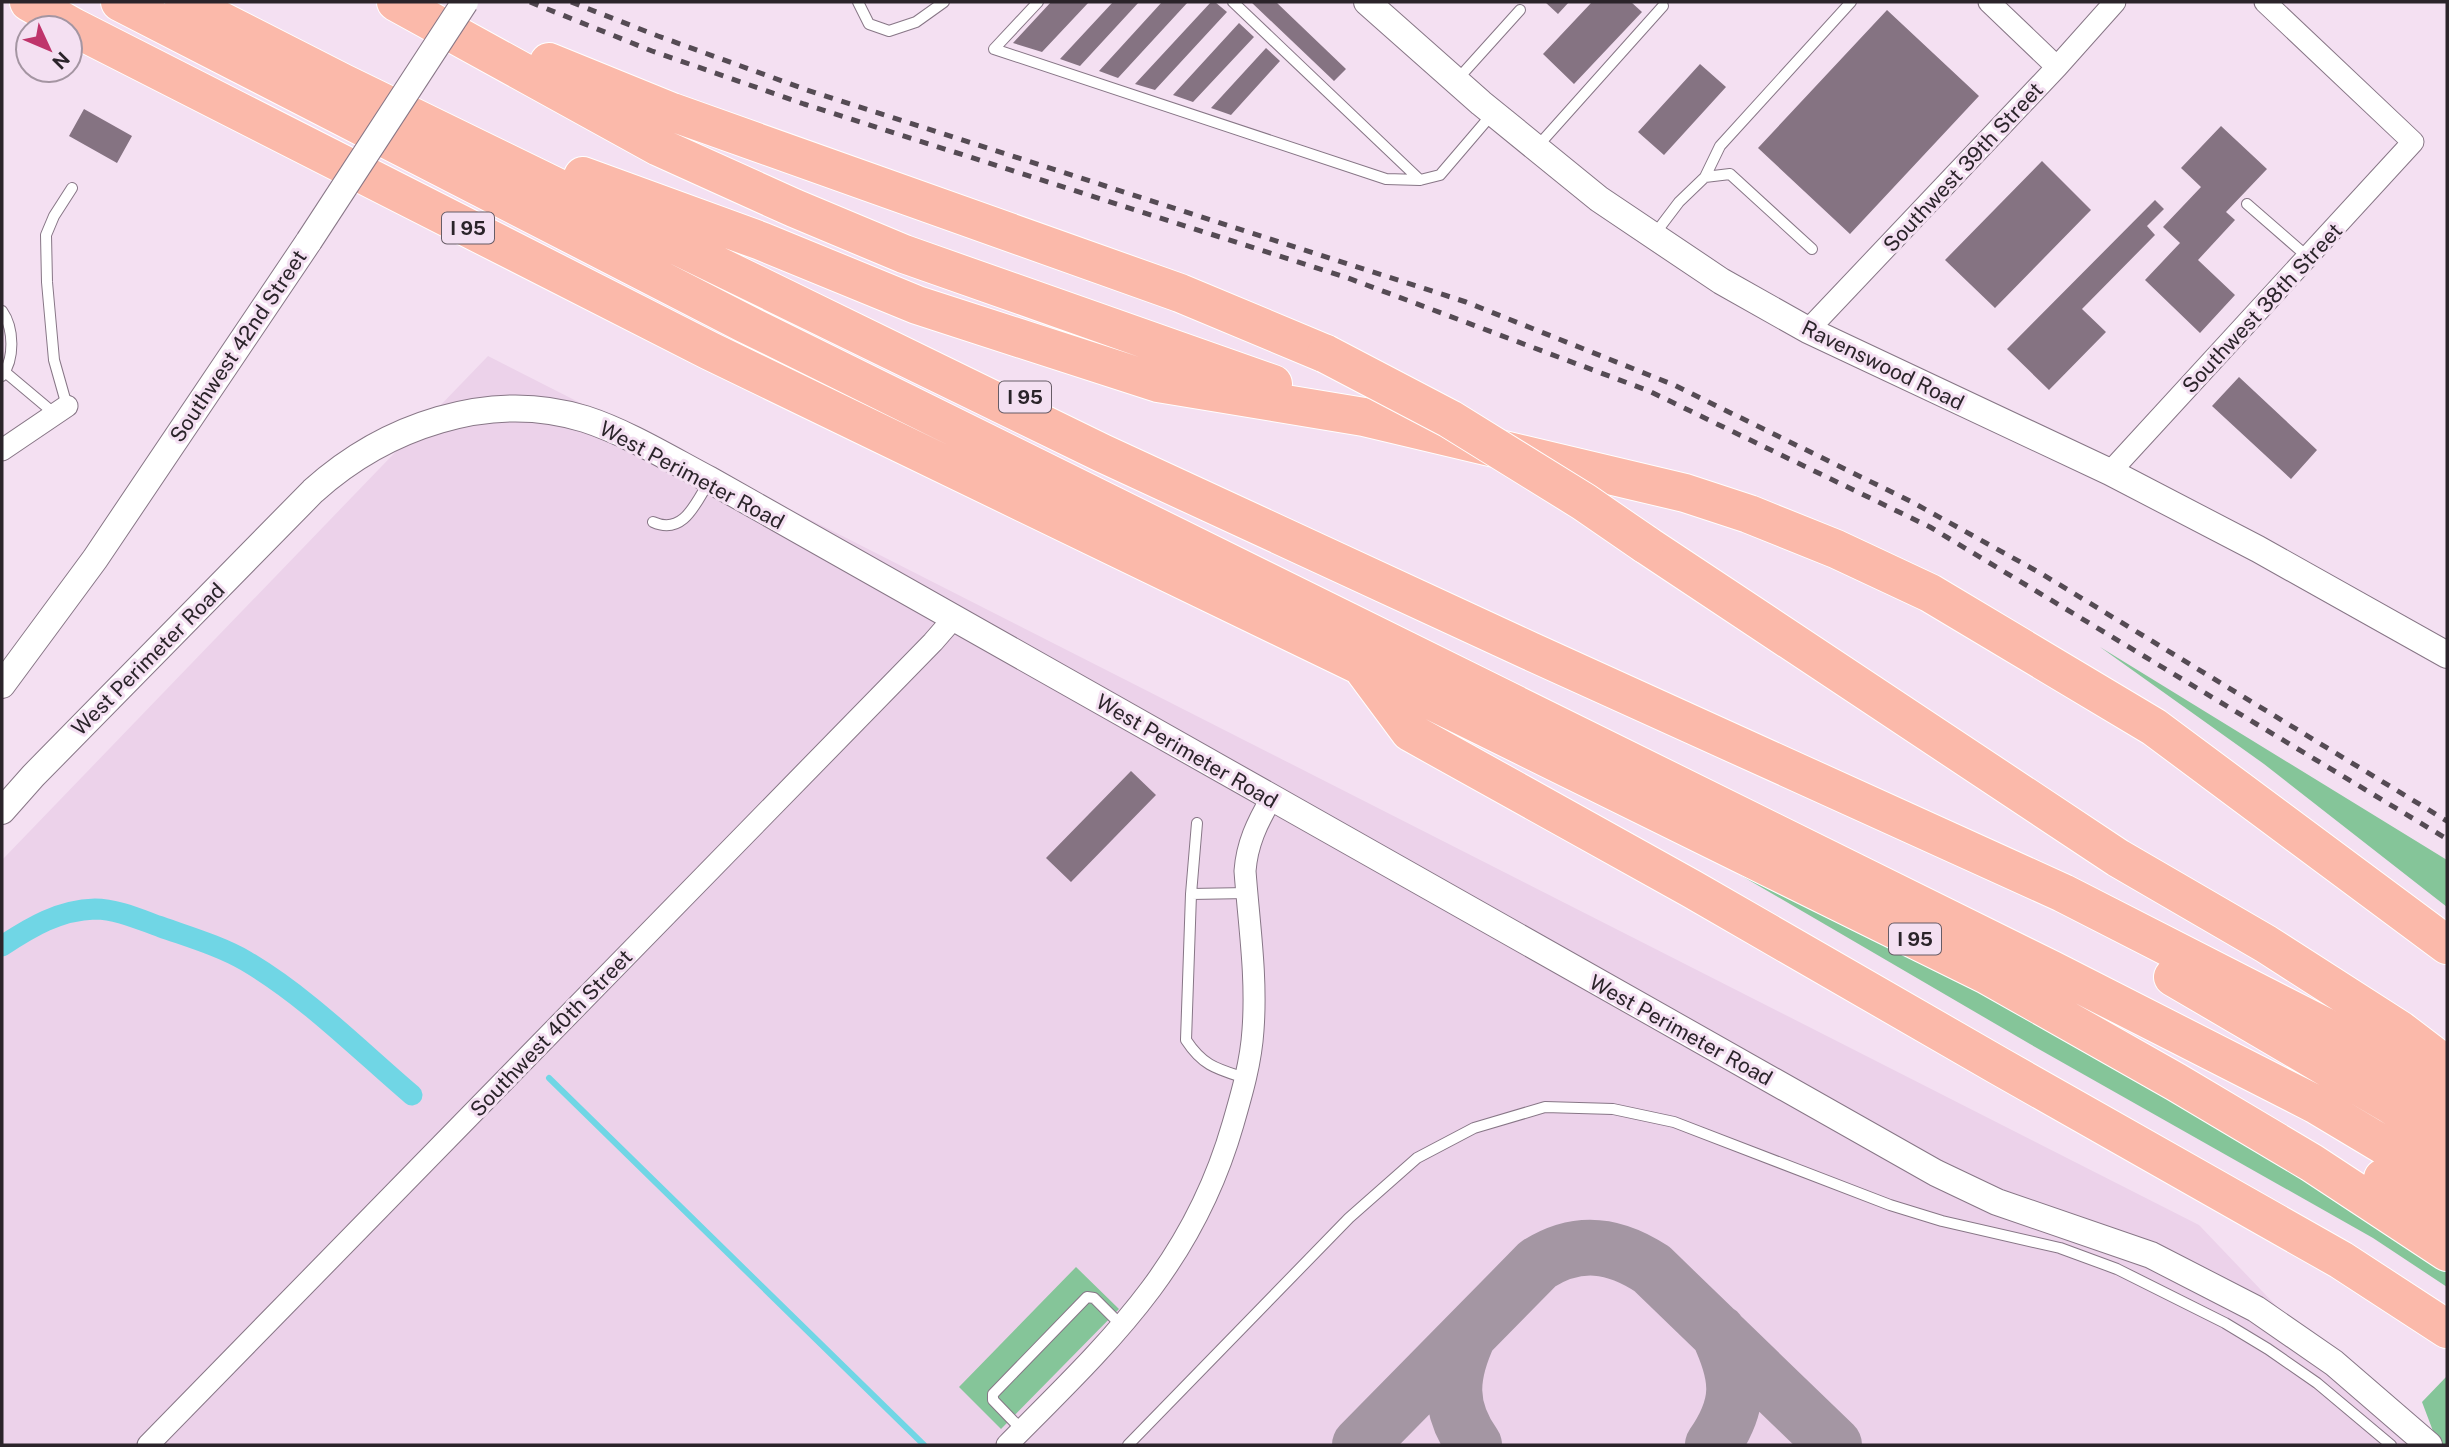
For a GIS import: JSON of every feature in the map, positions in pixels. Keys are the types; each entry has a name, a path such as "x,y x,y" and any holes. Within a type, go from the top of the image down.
{"highway":[{"name":"I 95","path":"29,2 73,27 710,351 1361,666 1987,975 2312,1163 2447,1252"},
{"path":"120,2 744,323 2052,970 2315,1104 2447,1183"},
{"path":"184,2 344,83 1102,453 2063,893 2325,1027 2447,1099"},
{"name":"I 95","path":"230,2 532,157 1096,432 1522,630 2013,849 2116,898 2348,1016 2447,1072"},
{"path":"396,2 659,147 794,208 904,254 1364,417"},
{"path":"402,2 672,112 1180,293 1326,354 1450,419 1584,502 2118,858 2266,944 2400,1030 2447,1066"},
{"path":"532,157 761,241 917,305 1158,383 1364,417 1685,493 1749,514 1930,593 2154,727 2447,945"},
{"path":"1361,666 1410,732 1692,889 2342,1260 2447,1329"},
{"path":"1920,827 1987,884 2192,987 2447,1141"},
{"path":"2052,970 2447,1219"},
{"path":"2342,1260 2447,1343"}],"street":[{"name":"Southwest 42nd Street","path":"2,685 95,559 309,241 465,2"},
{"name":"Ravenswood Road","path":"1367,2 1493,113 1599,199 1721,281 1808,330 2110,472 2258,549 2447,654"},
{"path":"1989,2 2057,67"},
{"name":"Southwest 39th Street","path":"1808,330 2115,2"},
{"name":"Southwest 38th Street","path":"2110,472 2413,142 2265,2"},
{"name":"West Perimeter Road","path":"2,811 33,776 313,491 347,462 387,439 430,421 474,412 518,409 562,413 603,426 709,480 1936,1173 1997,1202 2151,1255 2256,1309 2334,1363 2429,1445"},
{"path":"2,450 61,410"},
{"name":"Southwest 40th Street","path":"148,1445 914,662 953,618"},
{"path":"1007,1445 1123,1326 1166,1270 1199,1213 1225,1149 1245,1079 1253,1030 1254,997 1253,939 1245,872 1248,847 1257,823 1271,799"}],"lane":[{"path":"858,2 869,24 889,31 916,22 944,2"},
{"path":"1038,2 994,49 1387,179 1420,180 1440,175 1493,113"},
{"path":"1233,2 1420,180"},
{"path":"1654,235 1679,202 1705,177 1720,146 1851,2"},
{"path":"1536,148 1664,6"},
{"path":"1456,81 1521,10"},
{"path":"1705,177 1730,174 1812,249"},
{"path":"61,410 47,282 46,235 54,216 72,188"},
{"path":"2247,204 2309,258"},
{"path":"2,311 7,318 10,336 10,354 3,374 61,410"},
{"path":"653,522 666,527 684,520 709,480"},
{"path":"1197,823 1191,894 1186,1040 1196,1055 1211,1068 1245,1079"},
{"path":"1191,894 1247,893"},
{"path":"1128,1445 1349,1219 1417,1158 1474,1128 1545,1107 1612,1109 1674,1122 1890,1205 1954,1224 2060,1248 2117,1269 2214,1317 2268,1349 2317,1383 2391,1445"},
{"path":"1022,1430 992,1400 993,1394 1040,1345 1087,1297 1094,1298 1123,1326"}],"shaded area":[{"path":"488,356 2199,1225 2409,1445 2,1445 2,860"}],"green space":[{"path":"2100,647 2447,860 2447,907 2264,764"},
{"path":"1723,865 1889,934 2447,1259 2447,1287 2373,1238 2030,1044"},
{"path":"1076,1267 1119,1309 1001,1429 959,1387"},
{"path":"2447,1376 2447,1445 2444,1445 2436,1439 2422,1402"}],"building":[{"path":"1051,2 1089,2 1042,52 1013,43"},
{"path":"1113,2 1139,2 1080,66 1060,59"},
{"path":"1162,2 1188,2 1118,78 1099,71"},
{"path":"1211,2 1215,2 1227,12 1155,90 1135,84"},
{"path":"1251,2 1276,2 1346,69 1334,81"},
{"path":"1545,2 1569,2 1558,14"},
{"path":"1592,2 1631,2 1642,12 1574,84 1543,54"},
{"path":"1887,10 1979,96 1850,234 1758,148"},
{"path":"1239,23 1254,37 1193,102 1173,95"},
{"path":"1266,48 1280,61 1231,115 1211,108"},
{"path":"1700,64 1726,87 1664,155 1638,132"},
{"path":"84,109 132,136 117,163 69,136"},
{"path":"2221,126 2267,169 2226,212 2235,220 2198,260 2235,295 2200,333 2145,280 2180,243 2163,227 2201,187 2181,168"},
{"path":"2042,161 2091,210 1995,308 1945,260"},
{"path":"2155,200 2164,209 2147,226 2155,235 2082,309 2106,332 2049,390 2007,349"},
{"path":"2239,377 2317,450 2291,479 2212,406"},
{"path":"1131,771 1156,795 1071,882 1046,858"}],"waterway":[{"path":"2,946 57,916 95,909 129,915 204,942 246,961 290,991 332,1024 412,1095"},
{"path":"549,1078 924,1445"}],"taxiway":[{"path":"1360,1445 1538,1264 1553,1256 1582,1248 1624,1254 1652,1269 1834,1445"},
{"path":"1713,1445 1729,1416 1734,1390 1730,1363 1718,1332"},
{"path":"1469,1334 1458,1363 1454,1391 1459,1417 1474,1445"}],"railway":[{"path":"530,2 652,51 804,104 1348,278 1649,391 1930,527 2447,839"},
{"path":"571,2 807,90 1466,302 1674,385 1912,502 2042,574 2447,821"}]}
